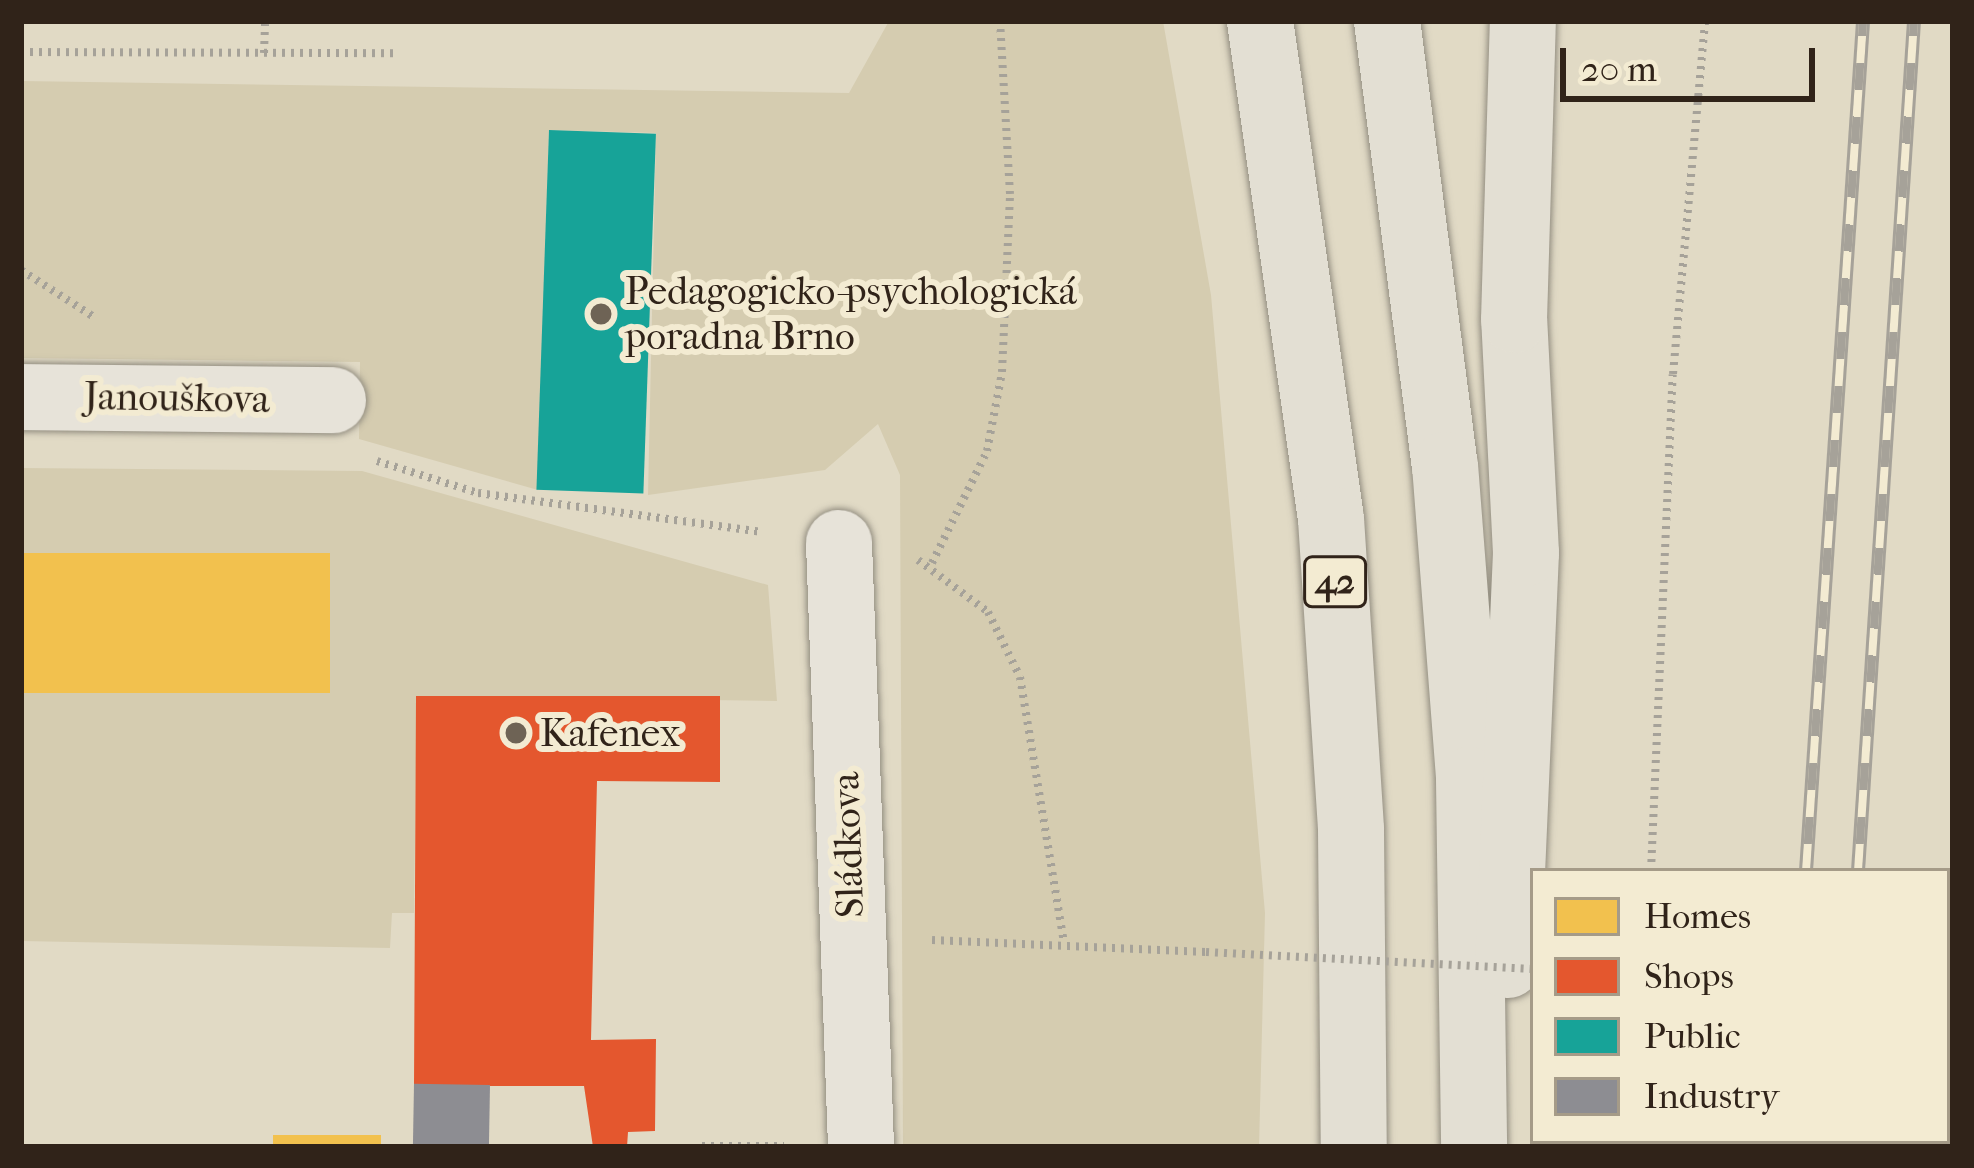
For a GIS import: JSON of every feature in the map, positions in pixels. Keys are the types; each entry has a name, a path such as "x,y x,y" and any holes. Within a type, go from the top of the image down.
{"highway":[{"name":"42","path":"1260,21 1331,520 1351,830 1354,1147"},
{"path":"1387,21 1447,487 1470,802 1477,1147"},
{"path":"1477,1147 1518,896 1523,21"}],"street":[{"name":"Janouškova","path":"21,397 333,400"},
{"name":"Sládkova","path":"839,543 861,1147"}],"path":[{"path":"932,563 987,451 1002,372 1010,194 1000,21"},
{"path":"1651,868 1660,635 1705,21"},
{"path":"264,52 265,24"},
{"path":"21,52 399,53"},
{"path":"478,493 839,543 932,563 988,612 1020,677 1064,943"},
{"path":"984,943 1064,943 1530,969"},
{"path":"702,1146 775,1146"}],"shaded area":[{"path":"889,21 1163,21 1211,295 1265,913 1259,1147 903,1147 900,475 878,424 825,470 648,495 656,133 549,130 538,490 359,439 360,362 21,358 21,81 849,93"},
{"path":"21,468 362,471 768,585 777,701 417,696 414,913 392,913 390,948 21,941"}],"building: Homes":[{"path":"21,553 330,553 330,693 21,693"},
{"path":"273,1135 381,1135 381,1147 273,1147"}],"building: Shops":[{"path":"416,696 720,696 720,782 597,781 591,1040 656,1039 655,1131 628,1132 627,1147 593,1147 584,1086 414,1086"}],"building: Public":[{"name":"Pedagogicko-psychologická poradna Brno","path":"549,130 656,134 643,494 536,490"}],"building: Industry":[{"path":"414,1084 490,1085 489,1147 413,1146"}],"railway":[{"path":"1806,868 1863,21"},
{"path":"1858,868 1914,21"}],"place":[{"name":"Pedagogicko-psychologická poradna Brno","path":"601,314"},
{"name":"Kafenex","path":"516,733"}]}
